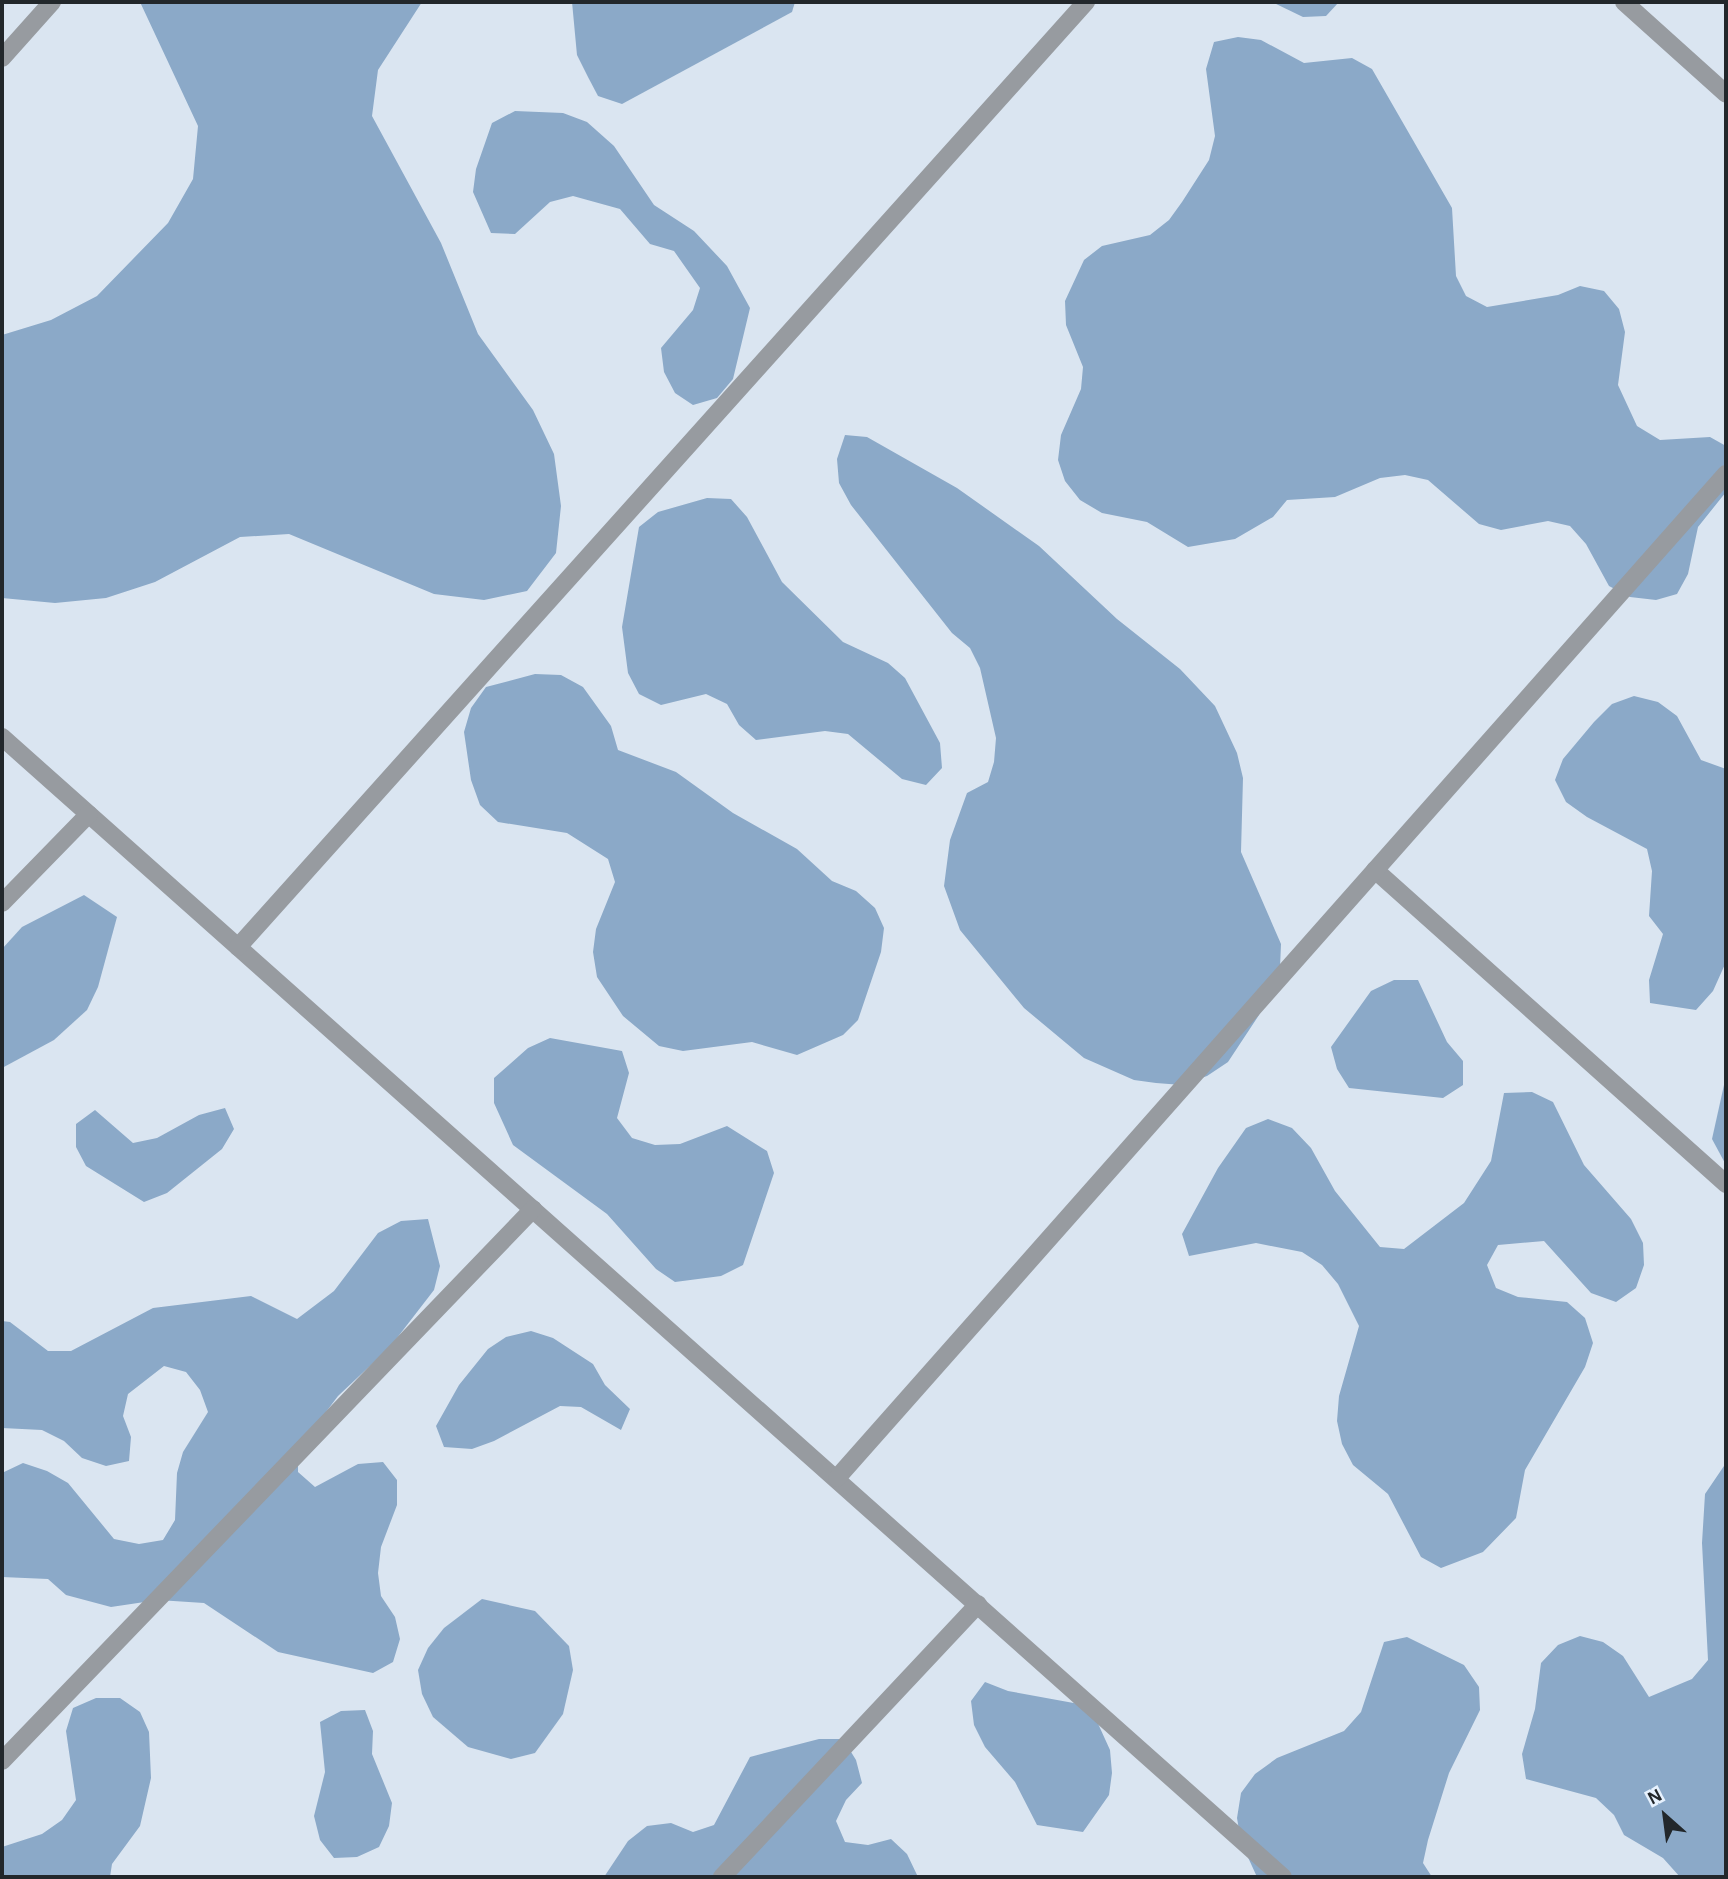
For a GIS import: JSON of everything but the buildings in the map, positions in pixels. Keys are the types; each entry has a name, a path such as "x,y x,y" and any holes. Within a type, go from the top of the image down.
{"street":[{"path":"2,58 52,2"},
{"path":"238,947 1086,2"},
{"path":"1623,2 1726,94"},
{"path":"837,1478 1726,474"},
{"path":"2,737 1283,1877"},
{"path":"2,903 89,814"},
{"path":"1375,870 1726,1184"},
{"path":"2,1761 533,1209"},
{"path":"722,1877 978,1604"}],"shaded area":[{"path":"140,2 422,2 378,70 372,116 441,243 478,334 533,410 554,454 561,506 556,553 527,591 484,600 434,594 289,534 240,537 155,582 106,598 55,603 2,598 2,335 51,320 97,296 168,223 193,179 198,126"},
{"path":"572,2 795,2 792,12 622,104 598,96 577,55"},
{"path":"1272,2 1339,2 1326,16 1303,17"},
{"path":"1238,37 1261,40 1304,63 1352,58 1372,69 1452,208 1456,276 1466,296 1487,307 1558,295 1580,286 1604,291 1619,309 1625,332 1618,385 1637,426 1660,440 1710,437 1726,446 1726,492 1698,527 1688,574 1677,594 1656,600 1630,597 1609,586 1586,544 1570,526 1548,521 1501,530 1479,524 1428,480 1405,475 1380,478 1335,497 1287,500 1273,517 1235,539 1188,547 1147,522 1102,513 1080,500 1065,481 1058,460 1061,435 1081,389 1083,367 1066,325 1065,301 1084,260 1102,246 1150,235 1169,220 1182,202 1209,160 1215,136 1206,69 1214,42"},
{"path":"515,111 563,113 587,122 614,146 654,205 694,231 727,266 750,308 733,379 717,398 693,405 675,393 664,372 661,348 693,310 700,288 674,251 650,244 620,209 573,196 550,202 515,234 491,233 473,192 476,169 492,123"},
{"path":"845,435 867,437 957,488 1039,546 1117,619 1180,669 1215,706 1237,753 1243,778 1241,852 1281,944 1280,968 1259,1015 1228,1062 1207,1076 1182,1085 1134,1080 1084,1058 1024,1008 960,930 944,886 950,840 967,793 988,782 994,762 996,738 980,668 970,648 952,633 851,505 839,483 837,459"},
{"path":"707,498 731,499 747,517 782,582 843,642 888,663 905,678 940,743 942,768 926,785 902,779 848,734 825,731 756,740 739,725 727,704 706,694 661,705 639,694 628,673 622,627 639,527 658,512"},
{"path":"535,674 561,675 583,687 611,726 618,750 676,772 733,813 797,849 832,881 856,891 875,908 884,928 881,952 858,1020 843,1035 797,1055 752,1042 683,1051 659,1046 623,1016 597,977 593,952 596,929 615,882 608,859 567,833 498,822 480,805 471,780 464,732 471,708 486,687"},
{"path":"1634,696 1658,702 1677,716 1701,760 1726,769 1726,962 1713,991 1696,1010 1650,1003 1649,980 1663,934 1649,916 1652,871 1647,849 1587,817 1566,802 1555,780 1563,759 1594,722 1612,704"},
{"path":"84,895 117,917 98,987 87,1010 54,1040 2,1068 2,949 22,927"},
{"path":"1394,980 1418,980 1447,1042 1463,1061 1463,1085 1443,1098 1349,1088 1337,1069 1331,1047 1371,991"},
{"path":"550,1038 622,1051 629,1073 617,1118 632,1138 655,1145 680,1144 727,1126 767,1151 774,1173 743,1265 721,1276 675,1282 656,1269 607,1214 513,1145 494,1103 494,1078 528,1048"},
{"path":"1726,1076 1726,1165 1712,1139"},
{"path":"1532,1092 1553,1102 1584,1165 1631,1219 1643,1243 1644,1265 1636,1288 1616,1302 1591,1293 1544,1241 1498,1245 1487,1265 1496,1288 1518,1297 1567,1302 1585,1318 1593,1343 1585,1367 1525,1470 1516,1518 1483,1552 1441,1568 1421,1557 1388,1494 1353,1465 1342,1444 1337,1421 1339,1396 1359,1326 1338,1284 1322,1265 1302,1252 1256,1243 1189,1256 1182,1234 1218,1168 1246,1128 1268,1119 1292,1128 1311,1148 1335,1191 1380,1247 1404,1249 1464,1203 1491,1161 1504,1093"},
{"path":"225,1108 234,1129 222,1149 167,1193 144,1202 86,1166 76,1147 76,1124 95,1110 133,1143 157,1138 199,1115"},
{"path":"428,1219 440,1266 434,1290 390,1347 338,1396 298,1449 298,1472 315,1487 358,1464 383,1462 397,1480 397,1505 381,1547 378,1573 381,1596 395,1617 400,1639 393,1662 373,1673 278,1652 204,1603 158,1600 111,1607 66,1595 48,1579 2,1577 2,1473 23,1463 47,1471 68,1483 114,1539 139,1544 163,1540 175,1520 177,1473 183,1452 208,1412 200,1390 186,1372 164,1366 128,1394 123,1416 131,1437 129,1461 106,1466 82,1458 64,1441 42,1430 2,1428 2,1321 10,1322 48,1351 71,1351 153,1308 251,1296 297,1319 334,1291 378,1233 401,1221"},
{"path":"531,1331 553,1338 593,1364 605,1385 630,1409 621,1430 581,1407 560,1406 494,1441 472,1449 444,1447 436,1426 459,1385 488,1349 506,1337"},
{"path":"1726,1463 1726,1877 1680,1877 1663,1858 1624,1835 1614,1815 1596,1798 1526,1779 1522,1754 1535,1709 1541,1663 1558,1645 1580,1636 1603,1642 1623,1656 1649,1697 1692,1679 1708,1660 1702,1543 1705,1494"},
{"path":"482,1599 535,1611 569,1646 573,1670 563,1714 535,1753 511,1759 468,1747 433,1717 422,1694 418,1670 428,1648 444,1628"},
{"path":"1407,1637 1464,1665 1479,1687 1480,1710 1449,1773 1428,1840 1423,1863 1432,1877 1257,1877 1241,1842 1237,1818 1241,1793 1255,1774 1277,1758 1344,1731 1361,1712 1384,1642"},
{"path":"985,1682 1008,1691 1090,1706 1110,1750 1112,1773 1109,1795 1083,1832 1037,1825 1015,1782 985,1747 974,1725 971,1701"},
{"path":"96,1698 120,1698 140,1712 149,1732 151,1778 140,1826 112,1864 110,1877 2,1877 2,1847 42,1834 62,1820 76,1800 66,1731 73,1708"},
{"path":"365,1710 373,1731 372,1754 392,1803 389,1826 379,1847 357,1857 334,1858 320,1840 314,1816 325,1772 320,1722 341,1711"},
{"path":"819,1739 843,1739 856,1760 862,1783 846,1800 836,1821 845,1842 868,1845 891,1839 907,1854 918,1877 604,1877 628,1841 647,1826 671,1823 693,1832 714,1825 750,1757"}]}
